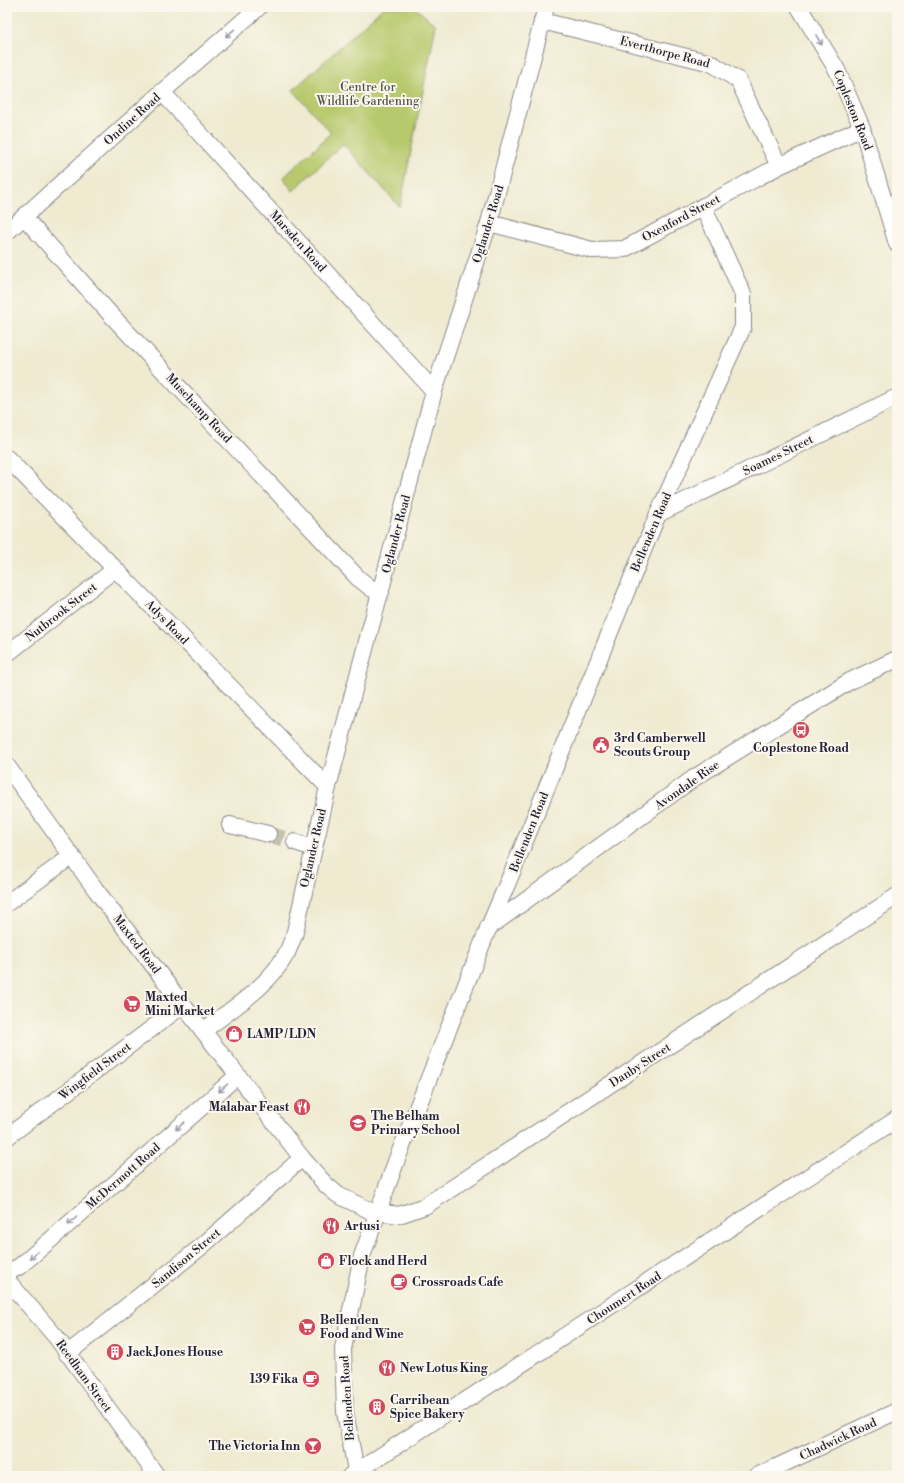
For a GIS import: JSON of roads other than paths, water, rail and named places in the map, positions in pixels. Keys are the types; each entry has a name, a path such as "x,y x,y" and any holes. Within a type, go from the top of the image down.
{"street":[{"name":"Ondine Road","path":"7,232 259,7"},
{"name":"Copleston Road","path":"799,7 837,70 862,128 897,244"},
{"name":"Everthorpe Road","path":"544,14 711,63 738,80 779,166"},
{"name":"Oglander Road","path":"203,1031 247,997 273,973 285,956 294,936 328,787 434,391 489,223 544,14"},
{"name":"Marsden Road","path":"162,92 434,391"},
{"name":"Oxenford Street","path":"489,223 592,250 624,249 779,166 862,128"},
{"name":"Bellenden Road","path":"354,1475 345,1412 343,1349 362,1256 377,1213 488,929 519,857 658,514 743,327 743,294 702,206"},
{"name":"Muschamp Road","path":"24,217 112,316 358,578 372,589 381,592"},
{"name":"Soames Street","path":"658,514 897,397"},
{"name":"Adys Road","path":"7,458 328,787"},
{"name":"Nutbrook Street","path":"7,654 116,569"},
{"name":"Avondale Rise","path":"488,929 694,778 850,680 897,659"},
{"name":"Maxted Road","path":"7,766 183,1005 302,1158 326,1185 338,1195 377,1213"},
{"path":"230,825 268,834"},
{"path":"295,842 313,848"},
{"path":"7,903 72,856"},
{"name":"Danby Street","path":"377,1213 399,1215 425,1206 897,896"},
{"name":"Wingfield Street","path":"7,1137 183,1005"},
{"name":"McDermott Road","path":"7,1273 20,1266 47,1243 237,1076"},
{"name":"Choumert Road","path":"354,1475 897,1119"},
{"name":"Sandison Street","path":"67,1354 202,1246 302,1158"},
{"name":"Reedham Street","path":"7,1280 56,1337 157,1476"},
{"name":"Chadwick Road","path":"757,1476 897,1411"}],"tunnel":[{"path":"268,834 295,842"}],"place":[{"name":"Coplestone Road","path":"801,730"},
{"name":"3rd Camberwell Scouts Group","path":"601,745"},
{"name":"Maxted Mini Market","path":"132,1004"},
{"name":"LAMP / LDN","path":"234,1034"},
{"name":"Malabar Feast","path":"302,1107"},
{"name":"The Belham Primary School","path":"358,1123"},
{"name":"Artusi","path":"331,1226"},
{"name":"Flock and Herd","path":"326,1261"},
{"name":"Crossroads Cafe","path":"399,1282"},
{"name":"Bellenden Food and Wine","path":"307,1327"},
{"name":"Jack Jones House","path":"115,1352"},
{"name":"New Lotus King","path":"387,1368"},
{"name":"139 Fika","path":"311,1379"},
{"name":"Carribean Spice Bakery","path":"377,1407"},
{"name":"The Victoria Inn","path":"313,1446"}],"park label":[{"name":"Centre for Wildlife Gardening","path":"368,94"}]}
